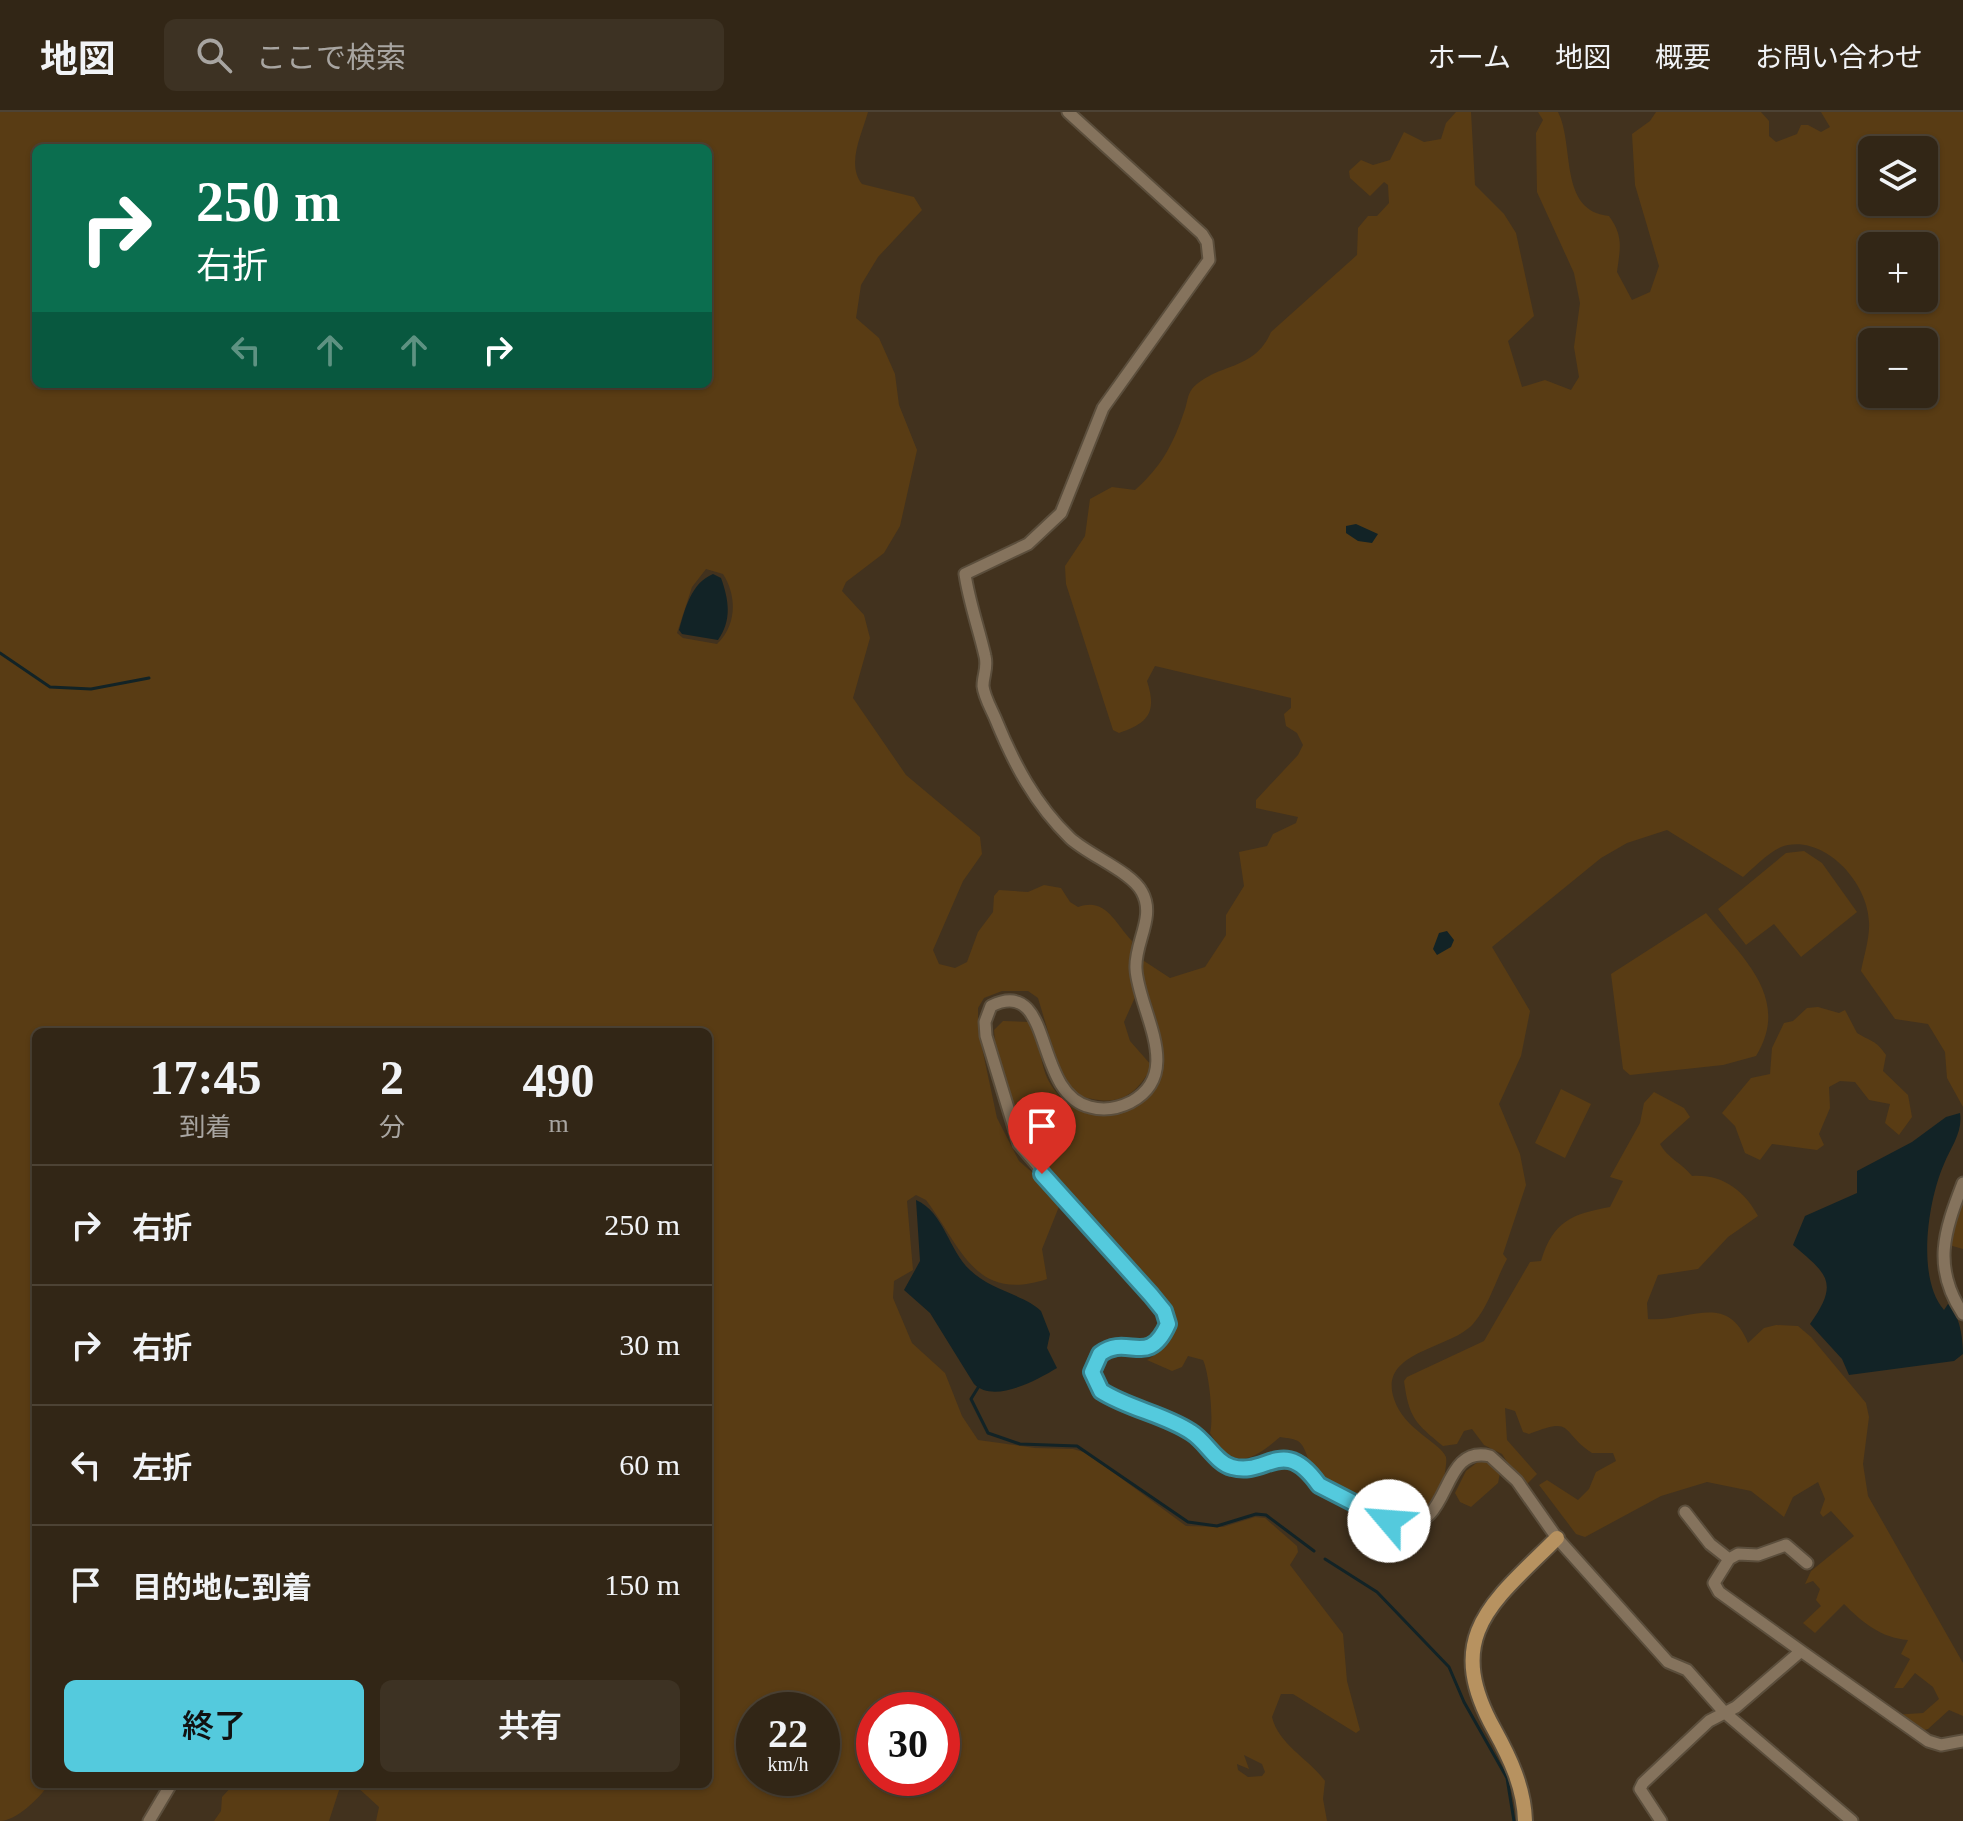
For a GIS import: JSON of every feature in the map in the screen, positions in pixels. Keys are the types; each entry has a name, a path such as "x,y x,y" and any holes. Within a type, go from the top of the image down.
{"main road":[{"path":"1525,1821 1521,1788 1479,1699 1471,1650 1480,1624 1499,1597 1557,1538"}],"street":[{"path":"1068,112 1202,234 1209,250 1209,260 1103,408 1061,513 1028,544 965,574 988,668 983,686 1016,767 1069,837 1141,889 1147,910 1136,968 1152,1027 1157,1063 1151,1082 1131,1102 1101,1110 1083,1105 1067,1094 1054,1077 1034,1014 1020,1000 1011,999 991,1006 985,1022 1000,1091 1019,1144 1151,1295 1164,1311 1168,1324 1159,1340 1145,1349 1121,1346 1105,1350 1094,1363 1094,1380 1107,1395 1187,1429 1205,1441 1221,1463 1238,1468 1280,1458 1288,1460 1311,1475 1319,1485 1396,1523 1420,1523 1428,1518 1462,1462 1478,1455 1490,1456 1517,1481 1557,1538 1668,1662 1687,1670 1724,1712 1852,1821"},
{"path":"1963,1183 1947,1227 1943,1270 1946,1285 1963,1314"},
{"path":"1685,1512 1710,1544 1729,1559"},
{"path":"1807,1563 1786,1545 1758,1555 1738,1554 1729,1559 1714,1583 1719,1592 1928,1741 1941,1745 1963,1741"},
{"path":"1661,1821 1640,1789 1643,1783 1709,1721 1736,1707 1801,1651"},
{"path":"149,1821 169,1788"}],"shaded area":[{"path":"0,112 868,112 855,158 857,176 862,184 914,197 922,210 878,257 861,285 856,318 879,338 895,374 899,405 917,450 900,526 884,553 846,582 842,591 864,615 870,638 853,698 906,775 980,837 982,854 963,881 933,950 939,964 955,968 967,962 978,932 993,912 994,896 999,890 1028,892 1044,885 1061,888 1070,902 1078,907 1096,905 1103,908 1132,941 1130,972 1136,995 1124,1022 1130,1041 1152,1066 1137,1087 1120,1098 1100,1100 1074,1094 1062,1078 1038,998 1028,991 1002,991 984,998 978,1008 978,1029 997,1118 1019,1161 1041,1180 1060,1204 1042,1249 1047,1279 1003,1284 987,1277 961,1252 926,1200 916,1195 907,1201 913,1270 894,1281 893,1298 912,1343 945,1373 962,1416 978,1440 1087,1453 1186,1526 1223,1527 1255,1517 1265,1518 1297,1546 1298,1552 1290,1565 1343,1634 1347,1681 1360,1730 1356,1733 1293,1694 1281,1694 1272,1717 1287,1743 1325,1781 1323,1799 1327,1821 376,1821 379,1807 358,1788 712,1788 712,1028 32,1028 32,1788 46,1788 27,1808 0,1821","holes":["706,569 723,574 733,601 731,619 724,636 717,644 683,638 677,633 692,587","1244,1755 1262,1764 1265,1772 1262,1776 1248,1777 1238,1770 1237,1764 1249,1769"]},
{"path":"1456,112 1471,112 1475,185 1504,214 1516,233 1534,316 1508,341 1522,387 1545,380 1571,390 1579,377 1574,347 1580,303 1574,273 1537,192 1536,133 1543,120 1538,112 1558,112 1575,190 1582,202 1593,211 1609,216 1614,223 1620,243 1617,272 1632,300 1650,292 1659,266 1635,185 1632,134 1650,121 1656,112 1761,112 1769,121 1769,136 1776,142 1797,134 1801,125 1821,132 1830,127 1821,112 1963,112 1963,1107 1947,1078 1945,1052 1928,1024 1895,1019 1861,971 1869,934 1867,907 1853,879 1831,856 1803,845 1788,845 1770,854 1743,877 1667,830 1627,843 1601,858 1492,947 1530,1011 1521,1056 1499,1104 1520,1154 1526,1185 1503,1254 1507,1259 1479,1316 1462,1333 1418,1353 1396,1371 1392,1383 1399,1410 1446,1457 1443,1481 1435,1503 1421,1514 1405,1517 1386,1513 1331,1482 1313,1468 1304,1448 1296,1440 1280,1437 1260,1452 1242,1459 1234,1458 1218,1445 1210,1433 1210,1396 1203,1360 1188,1356 1182,1367 1172,1371 1147,1360 1168,1342 1171,1322 1167,1303 1028,1147 1005,1090 994,1030 1003,1021 1031,1022 1051,1085 1065,1101 1081,1111 1099,1115 1117,1114 1133,1107 1147,1096 1157,1080 1162,1060 1160,1034 1141,959 1170,978 1205,967 1226,935 1226,915 1244,886 1239,852 1267,846 1273,834 1296,823 1298,817 1256,808 1256,800 1298,755 1303,745 1297,733 1286,726 1284,714 1291,708 1291,698 1155,666 1147,681 1151,701 1148,715 1129,729 1119,733 1113,730 1066,584 1065,566 1085,536 1090,499 1112,487 1135,490 1144,481 1171,445 1192,389 1212,374 1255,354 1271,332 1357,255 1358,228 1368,216 1377,216 1389,203 1388,185 1384,182 1370,196 1350,178 1349,171 1361,160 1373,165 1390,160 1404,132 1424,142 1441,139 1446,123"},
{"path":"1356,524 1378,534 1372,543 1358,541 1346,533 1346,526"},
{"path":"713,574 721,578 726,594 726,625 718,640 682,634 679,630 694,590"},
{"path":"1804,851 1822,863 1857,912 1801,957 1774,924 1746,945 1718,909 1786,853"},
{"path":"1706,913 1758,979 1768,1015 1766,1035 1756,1056 1723,1065 1630,1075 1623,1069 1611,974"},
{"path":"1447,931 1454,940 1451,947 1437,955 1433,949 1439,933"},
{"path":"1818,1007 1839,1013 1845,1010 1857,1033 1876,1043 1882,1050 1886,1055 1883,1071 1908,1095 1912,1117 1899,1135 1885,1123 1890,1104 1869,1100 1855,1082 1840,1081 1829,1087 1830,1108 1819,1134 1824,1145 1817,1150 1772,1144 1760,1160 1745,1153 1735,1126 1722,1113 1751,1078 1770,1074 1772,1048 1784,1023 1793,1021 1807,1008"},
{"path":"1561,1089 1591,1104 1565,1158 1535,1143"},
{"path":"1654,1092 1684,1108 1690,1117 1660,1144 1663,1149 1692,1176 1713,1178 1739,1191 1758,1216 1728,1237 1698,1269 1658,1275 1647,1303 1648,1319 1718,1313 1739,1327 1748,1343 1764,1328 1798,1326 1811,1337 1866,1403 1869,1417 1863,1464 1868,1496 1963,1663 1963,1716 1949,1710 1928,1729 1921,1731 1892,1715 1923,1713 1939,1699 1933,1687 1915,1673 1903,1688 1894,1688 1910,1659 1901,1654 1908,1640 1873,1628 1844,1604 1815,1633 1803,1623 1821,1606 1816,1600 1820,1589 1813,1581 1805,1584 1811,1571 1854,1536 1831,1511 1823,1517 1820,1513 1825,1499 1818,1482 1793,1497 1784,1517 1751,1491 1707,1482 1661,1496 1585,1537 1576,1534 1539,1485 1547,1480 1578,1500 1589,1489 1596,1472 1616,1461 1613,1453 1592,1453 1560,1426 1529,1434 1523,1432 1515,1411 1505,1408 1507,1440 1537,1474 1527,1484 1516,1476 1502,1454 1484,1445 1472,1429 1464,1431 1457,1444 1443,1446 1411,1412 1404,1381 1407,1377 1484,1341 1530,1262 1541,1261 1558,1228 1575,1217 1610,1207 1623,1181 1610,1177 1640,1123 1644,1103"},
{"path":"1960,1113 1958,1133 1933,1198 1927,1259 1935,1296 1944,1310 1948,1304 1958,1321 1963,1354 1954,1361 1849,1375 1842,1359 1810,1324 1825,1298 1827,1288 1821,1272 1793,1245 1805,1216 1857,1193 1857,1171 1912,1142 1946,1117"},
{"path":"1963,1191 1963,1249 1949,1245"},
{"path":"916,1200 940,1222 970,1270 987,1283 1041,1311 1050,1334 1047,1348 1057,1368 1027,1384 1004,1391 982,1390 974,1384 930,1313 904,1290 920,1261"},
{"path":"1479,1461 1492,1463 1500,1473 1498,1483 1471,1507 1460,1502 1455,1493 1466,1471"},
{"path":"230,1788 340,1788 329,1821 214,1821 221,1811 222,1797"}],"waterway":[{"path":"0,653 50,687 91,689 149,678"},
{"path":"979,1386 971,1399 988,1433 1020,1444 1077,1446 1188,1522 1217,1526 1256,1514 1266,1515 1314,1551"},
{"path":"1325,1559 1377,1592 1449,1667 1464,1702 1507,1778 1514,1821"}],"route":[{"path":"1042,1174 1151,1295 1164,1311 1168,1324 1159,1340 1145,1349 1115,1346 1100,1354 1092,1372 1101,1391 1187,1429 1205,1441 1221,1463 1249,1468 1269,1460 1288,1460 1330,1492 1338,1493 1389,1521"}]}
